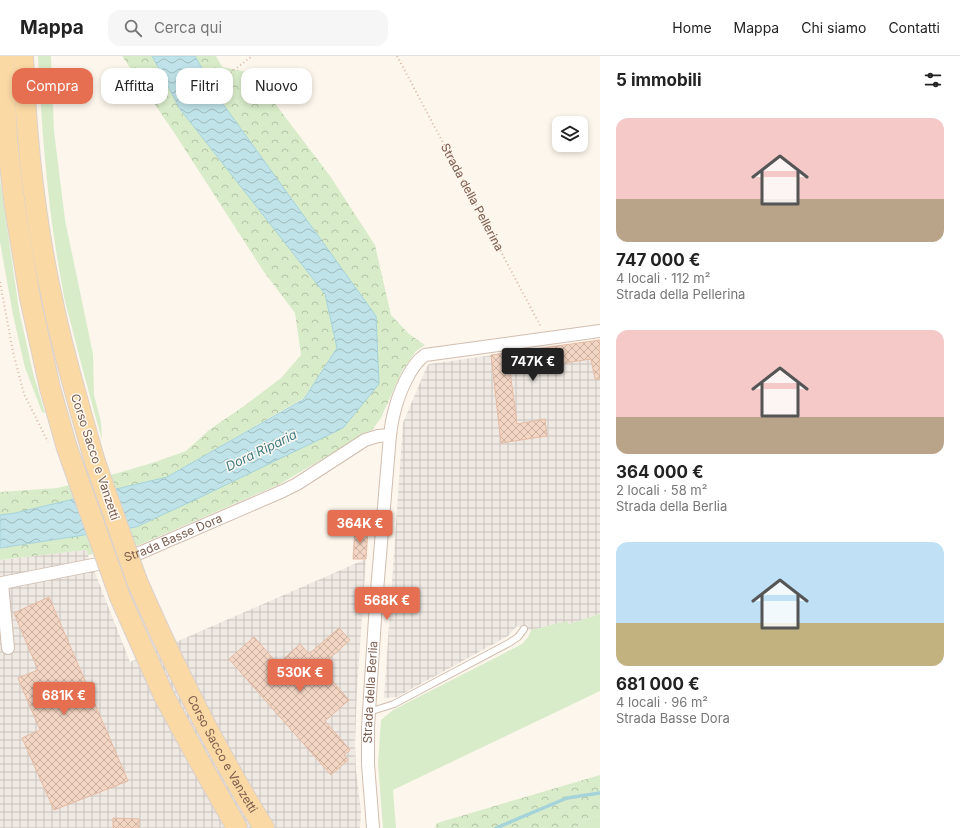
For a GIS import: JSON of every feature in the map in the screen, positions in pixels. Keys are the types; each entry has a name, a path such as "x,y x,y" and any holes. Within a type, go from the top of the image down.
{"main road":[{"name":"Corso Sacco e Vanzetti","path":"3,56 8,146 15,207 30,298 50,388 67,448 120,597 164,696 198,760 237,828"},
{"name":"Corso Sacco e Vanzetti","path":"23,56 28,139 40,237 53,304 72,384 95,462 137,581 160,634 215,745 250,807 264,828"}],"street":[{"path":"548,338 600,331"},
{"name":"Strada della Berlia","path":"373,828 368,764 368,727 376,602 390,435 393,414 397,402 407,378 415,364 425,355 548,338"},
{"name":"Strada Basse Dora","path":"8,648 2,583 118,560 142,552 297,484 365,440 378,436 390,435"}],"lane":[{"path":"369,712 394,704 509,643 518,637 524,629"}],"path":[{"path":"233,70 252,56"},
{"name":"Strada della Pellerina","path":"397,56 548,338"},
{"path":"0,282 13,352 24,394 48,443"}],"shaded area":[{"path":"600,340 600,614 569,624 567,622 531,630 517,626 508,636 397,697 384,698 403,423 427,366 429,364"},
{"path":"86,550 130,662 366,559 357,690 355,744 356,770 361,811 360,828 0,828 0,560"}],"green space":[{"path":"38,56 51,56 51,68 39,68"},
{"path":"122,56 152,56 158,68 130,68"},
{"path":"195,56 216,56 222,67 227,68 202,68"},
{"path":"233,69 241,71 241,104 275,104 330,176 375,245 391,315 409,334 425,345 416,351 402,371 381,418 372,430 278,485 139,545 88,555 86,550 0,560 0,548 136,527 343,428 376,316 223,104 233,104"},
{"path":"168,86 176,104 325,294 337,348 304,398 167,477 15,513 0,515 0,492 57,488 118,473 186,451 209,430 281,378 301,355 295,313 264,272 155,104 168,104"},
{"path":"40,104 53,104 54,131 65,220 93,354 94,395 101,422 102,440 65,301 53,232"},
{"path":"0,178 19,310 33,373 45,413 42,412 25,368 13,315 0,242"},
{"path":"600,614 600,691 393,790 396,828 383,828 378,764 381,720 393,710 522,644 528,637 531,630 567,621 569,624"},
{"path":"600,775 600,816 584,820 576,828 435,828 437,823"},
{"path":"600,816 600,828 576,828 584,820"}],"water":[{"path":"152,56 195,56 202,68 176,68 176,101 168,86 168,68 158,68"},
{"name":"Dora Riparia","path":"177,104 223,104 376,316 379,384 343,428 136,527 0,548 0,515 15,513 167,477 304,399 337,348 325,294"}],"building":[{"path":"600,340 600,379 595,379 591,359 510,371 517,424 545,419 547,436 501,443 491,355"},
{"path":"355,528 368,529 366,559 353,559"},
{"path":"49,597 128,781 54,810 22,738 40,730 18,678 38,670 14,613"},
{"path":"339,628 350,640 320,667 349,700 325,721 350,750 344,755 348,760 331,775 229,659 254,637 278,664 300,644 309,654"},
{"path":"113,818 139,819 139,828 113,828"}],"waterway":[{"path":"496,828 567,798 600,793"}]}
